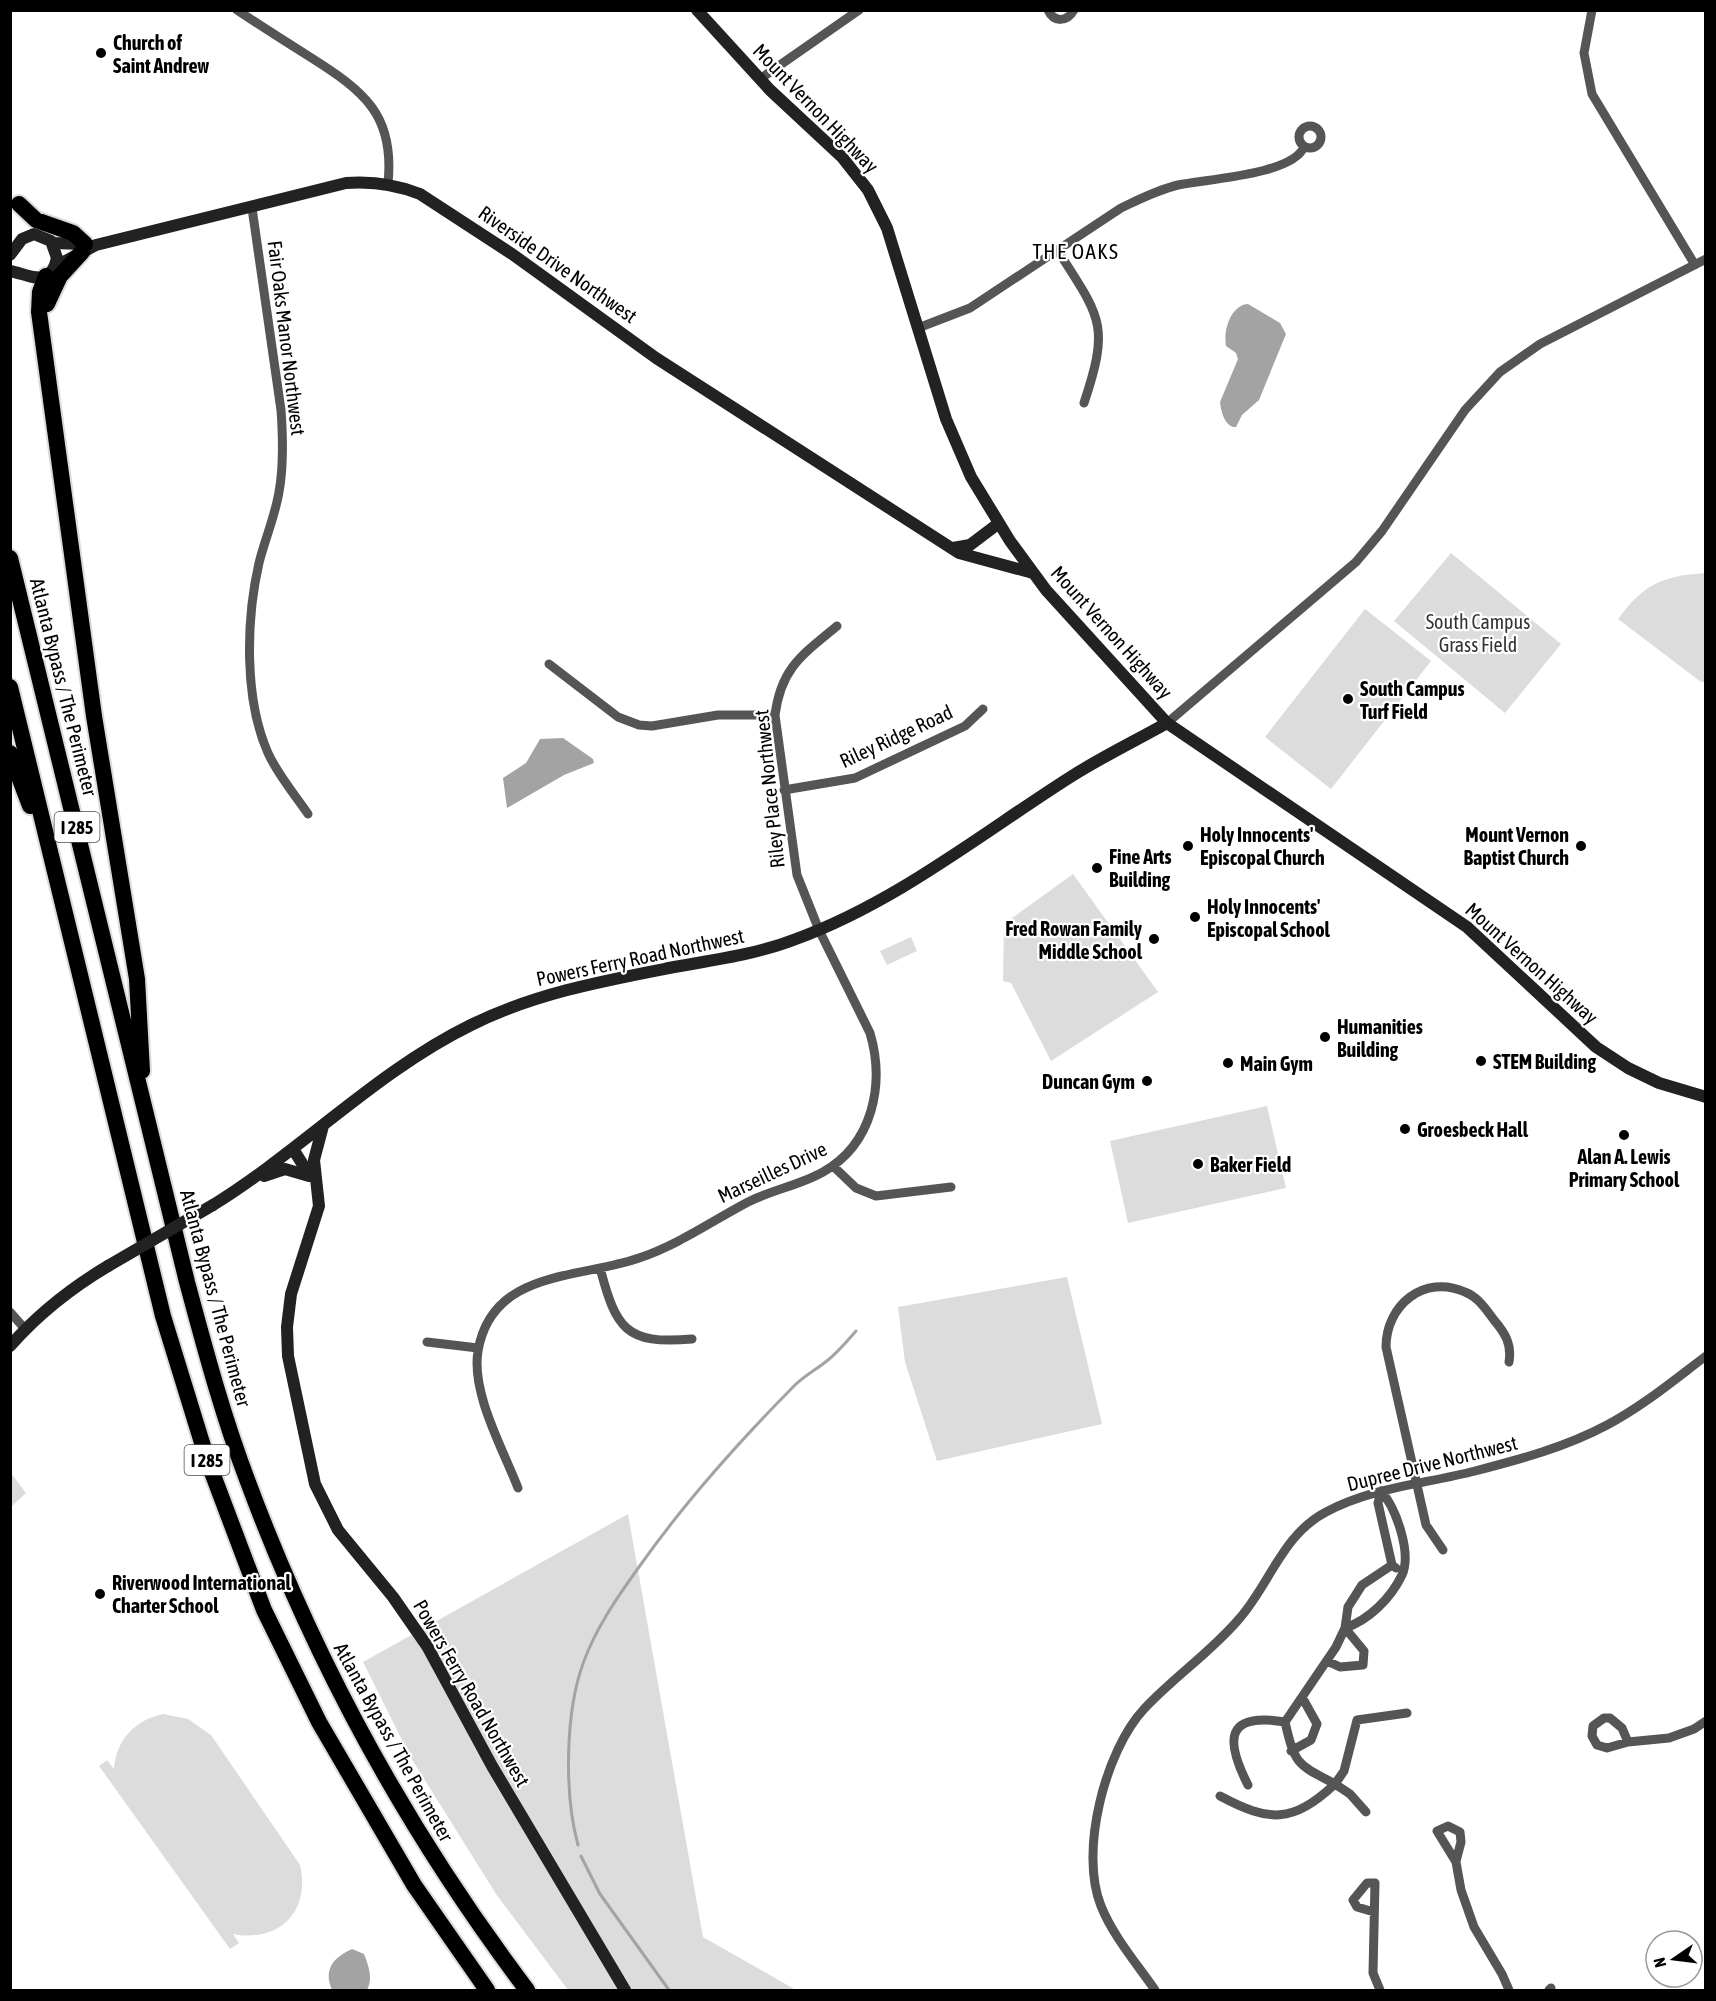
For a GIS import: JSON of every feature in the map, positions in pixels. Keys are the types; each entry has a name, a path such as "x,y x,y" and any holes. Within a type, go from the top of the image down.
{"highway":[{"path":"15,199 47,239"},
{"path":"15,199 36,220 73,233 87,247 60,276 51,291 42,331"},
{"path":"51,271 39,301 42,331 94,716 137,979 142,1044 141,1096"},
{"name":"Atlanta Bypass / The Perimeter","path":"10,558 141,1096 214,1379 247,1482 291,1591 328,1669 399,1801 488,1938 528,1990"},
{"name":"I 285","path":"10,687 166,1327 207,1459 244,1562 269,1621 319,1722 414,1886 487,1990"},
{"path":"10,753 56,877"}],"street":[{"path":"237,10 346,80 365,96 378,114 387,136 390,160 388,183"},
{"name":"Mount Vernon Highway","path":"697,10 760,79 842,157 868,190 887,228 954,442 970,477 1033,573 1167,723 1467,927 1596,1047 1628,1068 1659,1083 1706,1097"},
{"path":"760,79 860,10"},
{"path":"1048,10 1051,16 1060,20 1068,18 1074,10"},
{"path":"1592,10 1584,53 1592,94 1695,265"},
{"path":"918,328 970,308 1121,208 1148,195 1180,185 1263,170 1292,160 1304,147"},
{"name":"Riverside Drive Northwest","path":"51,271 87,247 346,183 388,183 420,194 452,214 656,358 953,548 973,557 1033,573"},
{"name":"Fair Oaks Manor Northwest","path":"252,208 281,410 283,444 279,494 259,565 251,612 250,637 254,705 259,729 269,754 308,814"},
{"path":"10,271 35,279 51,271 57,254 47,239 34,234 22,239 11,255"},
{"name":"Riverside Drive Northwest","path":"47,239 87,247"},
{"path":"1058,251 1089,300 1098,323 1099,353 1084,403"},
{"path":"1167,723 1356,562 1382,531 1465,410 1500,372 1540,344 1706,259"},
{"path":"953,548 970,545 999,523"},
{"name":"Riley Place Northwest","path":"819,930 797,874 775,715 778,691 789,670 837,626"},
{"path":"549,664 618,717 639,725 652,726 717,715 775,715"},
{"name":"Riley Ridge Road","path":"784,790 855,778 965,726 983,709"},
{"name":"Powers Ferry Road Northwest","path":"246,1184 418,1055 470,1025 519,1004 617,979 754,953 819,930 906,884 1073,776 1167,723"},
{"name":"Marseilles Drive","path":"478,1348 492,1318 518,1292 547,1278 600,1268 661,1251 765,1193 812,1178 833,1166 852,1148 867,1124 875,1098 878,1070 870,1033 819,930"},
{"name":"Powers Ferry Road Northwest","path":"323,1126 315,1152 318,1194 316,1220 291,1294 287,1327 288,1356 315,1484 338,1530 393,1597 427,1646 507,1793 625,1990"},
{"path":"293,1149 318,1194"},
{"path":"833,1166 856,1188 876,1196 951,1187"},
{"path":"10,1346 25,1329 77,1285 246,1184 285,1169 309,1176"},
{"path":"600,1268 611,1309 627,1328 656,1340 692,1338"},
{"path":"1443,1550 1426,1526 1386,1347 1388,1326 1397,1309 1411,1296 1428,1288 1448,1287 1464,1291 1480,1302 1505,1333 1510,1347 1509,1362"},
{"path":"10,1312 25,1329"},
{"path":"427,1342 478,1348 476,1368 481,1394 518,1488"},
{"name":"Dupree Drive Northwest","path":"1155,1990 1110,1923 1096,1890 1092,1867 1093,1845 1106,1780 1114,1755 1128,1730 1145,1708 1240,1619 1282,1552 1297,1533 1323,1513 1381,1491 1472,1472 1547,1452 1578,1440 1628,1413 1706,1356"},
{"path":"1381,1491 1378,1503 1392,1565 1403,1574"},
{"path":"1345,1628 1359,1623 1379,1607 1403,1574 1402,1536 1392,1503 1381,1491"},
{"path":"1366,1812 1350,1794 1299,1765 1291,1750 1285,1722 1327,1661 1345,1628 1348,1607 1362,1585 1392,1565"},
{"path":"1327,1661 1340,1667 1363,1665 1364,1651 1345,1628"},
{"path":"1291,1750 1311,1740 1317,1724 1302,1697"},
{"path":"1220,1796 1249,1811 1270,1817 1298,1810 1317,1800 1335,1784 1344,1771 1357,1720 1407,1713"},
{"path":"1248,1785 1234,1759 1232,1745 1239,1727 1246,1721 1266,1719 1285,1722"},
{"path":"1628,1742 1669,1738 1694,1729 1706,1721"},
{"path":"1456,1861 1461,1890 1474,1927 1509,1990"},
{"path":"1374,1912 1358,1907 1353,1900 1367,1883 1375,1883 1373,1973 1380,1990"}],"green space":[{"name":"South Campus Grass Field","path":"1451,553 1561,644 1505,713 1394,621"},
{"path":"1705,573 1706,682 1701,682 1618,619 1637,597 1655,584 1690,574"},
{"name":"South Campus Turf Field","path":"1365,609 1431,661 1331,789 1265,737"},
{"path":"1073,874 1158,992 1051,1061 1011,983 1003,981 1004,924"},
{"path":"911,937 917,951 887,965 880,951"},
{"name":"Baker Field","path":"1267,1106 1286,1188 1128,1223 1110,1141"},
{"path":"1067,1277 1102,1424 937,1461 905,1362 898,1307"},
{"path":"11,1473 26,1493 11,1507"},
{"path":"628,1514 703,1937 796,1990 568,1990 496,1894 411,1758 363,1662"},
{"path":"163,1714 188,1719 211,1735 300,1865 301,1896 288,1920 264,1933 250,1936 233,1934 239,1943 230,1949 99,1766 107,1760 114,1769 119,1749 129,1733 144,1721"}],"shaded area":[{"path":"1248,304 1280,323 1286,334 1259,400 1242,415 1236,427 1233,427 1225,420 1220,402 1238,359 1236,353 1226,346 1225,340 1227,326 1233,314 1242,305"},
{"path":"563,738 593,759 594,763 564,775 507,808 503,778 526,763 540,739"},
{"path":"352,1949 364,1954 369,1968 369,1986 367,1990 332,1990 329,1983 329,1970 335,1960"}],"waterway":[{"path":"578,1845 570,1802 570,1728 578,1681 584,1661 601,1624 656,1543 712,1474 796,1384 832,1357 856,1331"},
{"path":"581,1856 600,1894 669,1990"}],"place":[{"name":"Church of Saint Andrew","path":"101,53"},
{"name":"South Campus Turf Field","path":"1348,699"},
{"name":"Holy Innocents' Episcopal Church","path":"1188,846"},
{"name":"Mount Vernon Baptist Church","path":"1581,846"},
{"name":"Fine Arts Building","path":"1097,868"},
{"name":"Holy Innocents' Episcopal School","path":"1195,917"},
{"name":"Fred Rowan Family Middle School","path":"1154,939"},
{"name":"Humanities Building","path":"1325,1037"},
{"name":"STEM Building","path":"1481,1061"},
{"name":"Main Gym","path":"1228,1063"},
{"name":"Duncan Gym","path":"1147,1081"},
{"name":"Groesbeck Hall","path":"1405,1129"},
{"name":"Alan A. Lewis Primary School","path":"1624,1135"},
{"name":"Baker Field","path":"1198,1164"},
{"name":"Riverwood International Charter School","path":"100,1594"}],"district":[{"name":"THE OAKS","path":"1076,251"}]}
